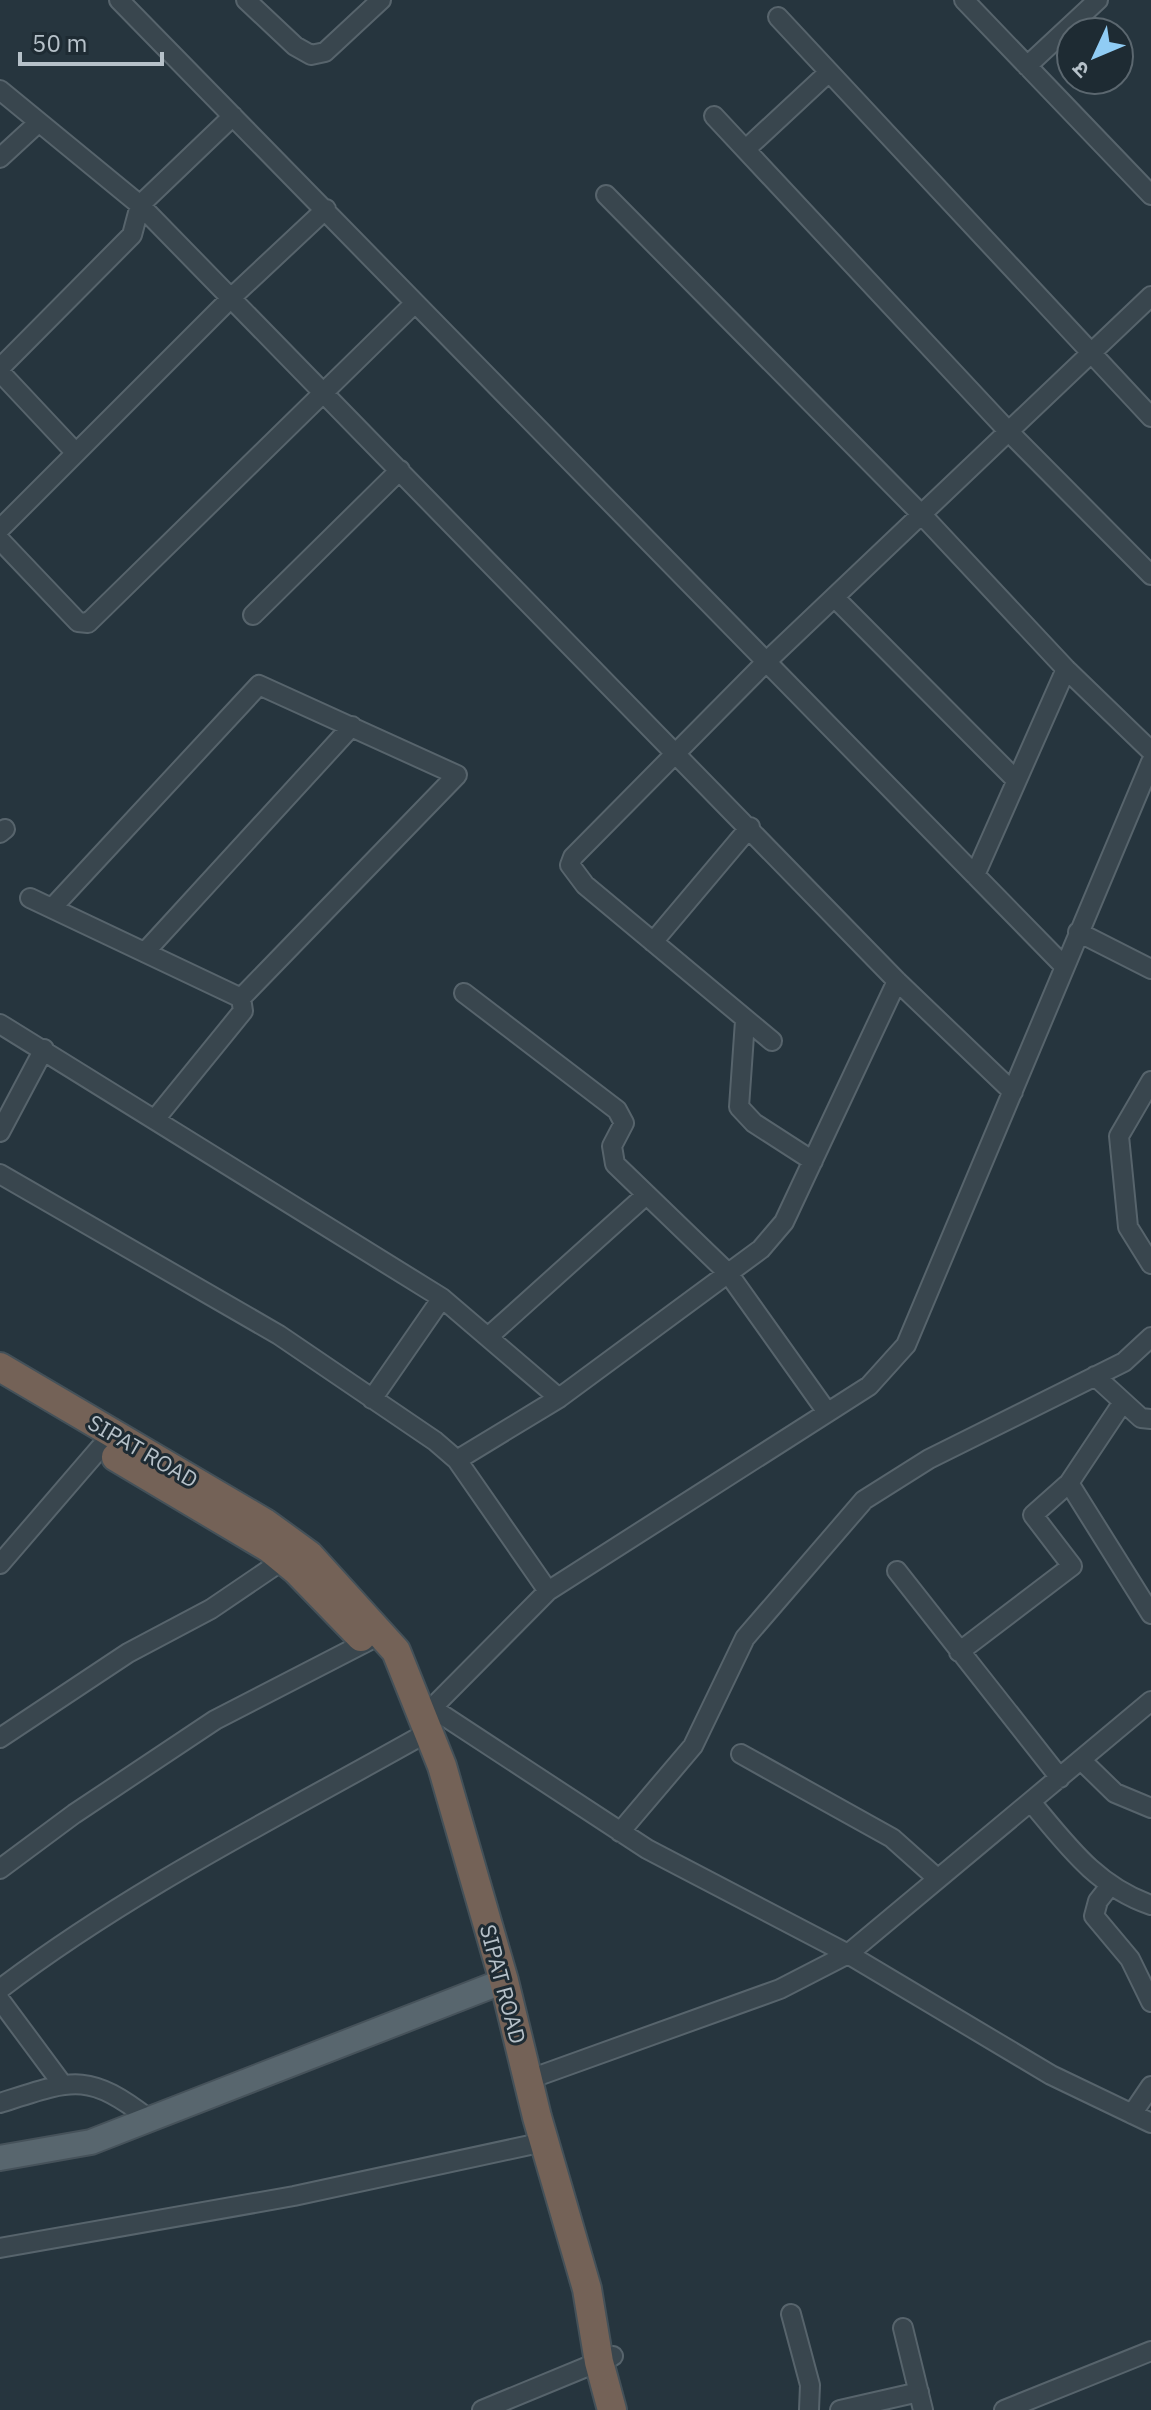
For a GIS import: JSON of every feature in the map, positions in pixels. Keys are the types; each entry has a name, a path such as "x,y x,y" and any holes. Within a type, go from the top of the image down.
{"highway":[{"name":"SIPAT ROAD","path":"0,1367 265,1523 374,1638 407,1682 428,1719 504,1981 527,2080 606,2359 612,2410"},
{"name":"SIPAT ROAD","path":"0,1387 100,1448 292,1554"},
{"name":"SIPAT ROAD","path":"606,2359 630,2410"}],"main road":[{"path":"0,2158 91,2142 504,1981"}],"street":[{"path":"119,0 1064,966"},
{"path":"246,0 295,46 311,55 325,52 381,0"},
{"path":"964,0 1151,195"},
{"path":"1027,66 1089,3"},
{"path":"778,17 1151,417"},
{"path":"746,149 829,72"},
{"path":"0,90 140,205 677,751 897,981 1013,1092"},
{"path":"76,453 0,370 132,235 140,205 233,116"},
{"path":"714,116 1009,432 1151,575"},
{"path":"0,158 38,123"},
{"path":"606,195 923,516 1066,669 1151,751"},
{"path":"0,529 232,297 326,209"},
{"path":"772,1041 585,885 570,865 578,850 767,661 1151,296"},
{"path":"0,540 78,622 88,623 415,303"},
{"path":"253,615 400,470"},
{"path":"835,598 1015,779"},
{"path":"975,875 1066,669"},
{"path":"52,908 259,685 457,775 241,998"},
{"path":"145,952 352,726"},
{"path":"0,1989 52,1950 159,1882 428,1719 548,1591 869,1386 906,1345 1151,762"},
{"path":"653,942 750,827"},
{"path":"30,898 241,998"},
{"path":"1078,932 1151,969"},
{"path":"457,1460 559,1398 761,1249 784,1222 897,981"},
{"path":"464,993 617,1110 624,1123 611,1156 615,1164 728,1273 827,1412"},
{"path":"156,1118 243,1011 241,998"},
{"path":"745,1021 739,1107 754,1123 813,1161"},
{"path":"0,1024 442,1298 559,1398"},
{"path":"0,1132 44,1049"},
{"path":"1151,1081 1119,1136 1128,1227 1151,1264"},
{"path":"0,1174 279,1335 457,1460 548,1591"},
{"path":"488,1337 646,1195"},
{"path":"372,1399 442,1298"},
{"path":"620,1832 693,1746 745,1638 864,1500 929,1459 1124,1362 1151,1337"},
{"path":"1095,1376 1141,1418 1151,1419"},
{"path":"959,1652 1072,1566 1033,1515 1069,1483 1123,1402"},
{"path":"0,1564 100,1448"},
{"path":"1069,1483 1151,1614"},
{"path":"0,1738 128,1653 211,1609 292,1554"},
{"path":"897,1571 1060,1778"},
{"path":"0,1869 74,1814 215,1720 374,1638"},
{"path":"527,2080 780,1989 848,1954 1151,1701"},
{"path":"428,1719 647,1849 848,1954 1051,2075 1151,2123"},
{"path":"741,1754 892,1838 938,1879"},
{"path":"1081,1760 1115,1793 1151,1808"},
{"path":"1031,1802 1084,1864 1109,1887 1151,1905"},
{"path":"1109,1887 1098,1901 1094,1916 1130,1959 1151,2002"},
{"path":"0,2000 63,2085"},
{"path":"0,2103 63,2085 97,2085 118,2095 149,2119"},
{"path":"1132,2114 1151,2086"},
{"path":"0,2248 294,2196 544,2142"},
{"path":"791,2314 810,2385 809,2410"},
{"path":"840,2410 921,2401 903,2328"},
{"path":"1016,2408 1151,2351"},
{"path":"482,2410 606,2359"}]}
